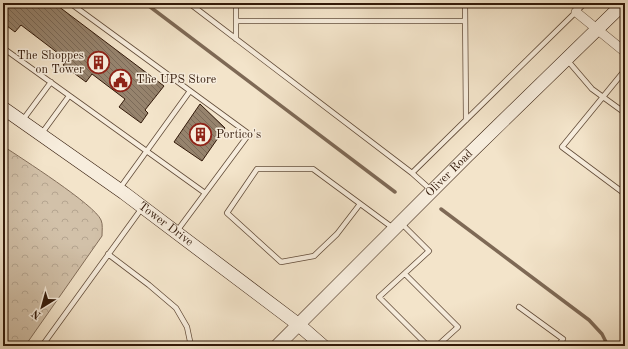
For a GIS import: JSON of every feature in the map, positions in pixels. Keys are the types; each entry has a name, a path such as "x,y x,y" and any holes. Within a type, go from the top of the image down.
{"street":[{"name":"Oliver Road","path":"277,346 432,191 624,3"},
{"path":"576,12 625,52"},
{"name":"Tower Drive","path":"3,108 119,189 299,325 324,346"}],"lane":[{"path":"70,3 249,134 176,232"},
{"path":"189,3 412,173 432,191"},
{"path":"236,3 236,39"},
{"path":"465,3 466,120"},
{"path":"412,173 585,3"},
{"path":"236,21 465,21"},
{"path":"3,48 205,193"},
{"path":"566,59 592,89 625,113"},
{"path":"625,70 562,147 625,194"},
{"path":"22,121 51,82"},
{"path":"119,189 190,91"},
{"path":"41,134 69,96"},
{"path":"360,204 337,234 314,256 281,262 227,212 257,169 313,169 360,204 398,226 429,251 379,297 428,346"},
{"path":"42,346 143,207"},
{"path":"108,254 176,308 187,327 191,346"},
{"path":"404,274 458,327 437,346"},
{"path":"519,307 563,339 558,346"}],"green space":[{"path":"3,146 72,193 96,213 102,223 102,236 25,346 3,346"}],"building":[{"name":"The Shoppes on Tower","path":"3,3 54,3 164,86 145,110 148,113 141,123 119,107 125,99 92,74 86,82 63,65 67,60 21,25 15,32 3,23"},
{"name":"Portico's","path":"200,104 225,128 202,161 174,142"}],"waterway":[{"path":"145,3 395,192"},
{"path":"441,209 589,320 602,334 608,346"}],"place":[{"name":"The Shoppes on Tower","path":"99,63"},
{"name":"The UPS Store","path":"120,80"},
{"name":"Portico's","path":"200,135"}]}
